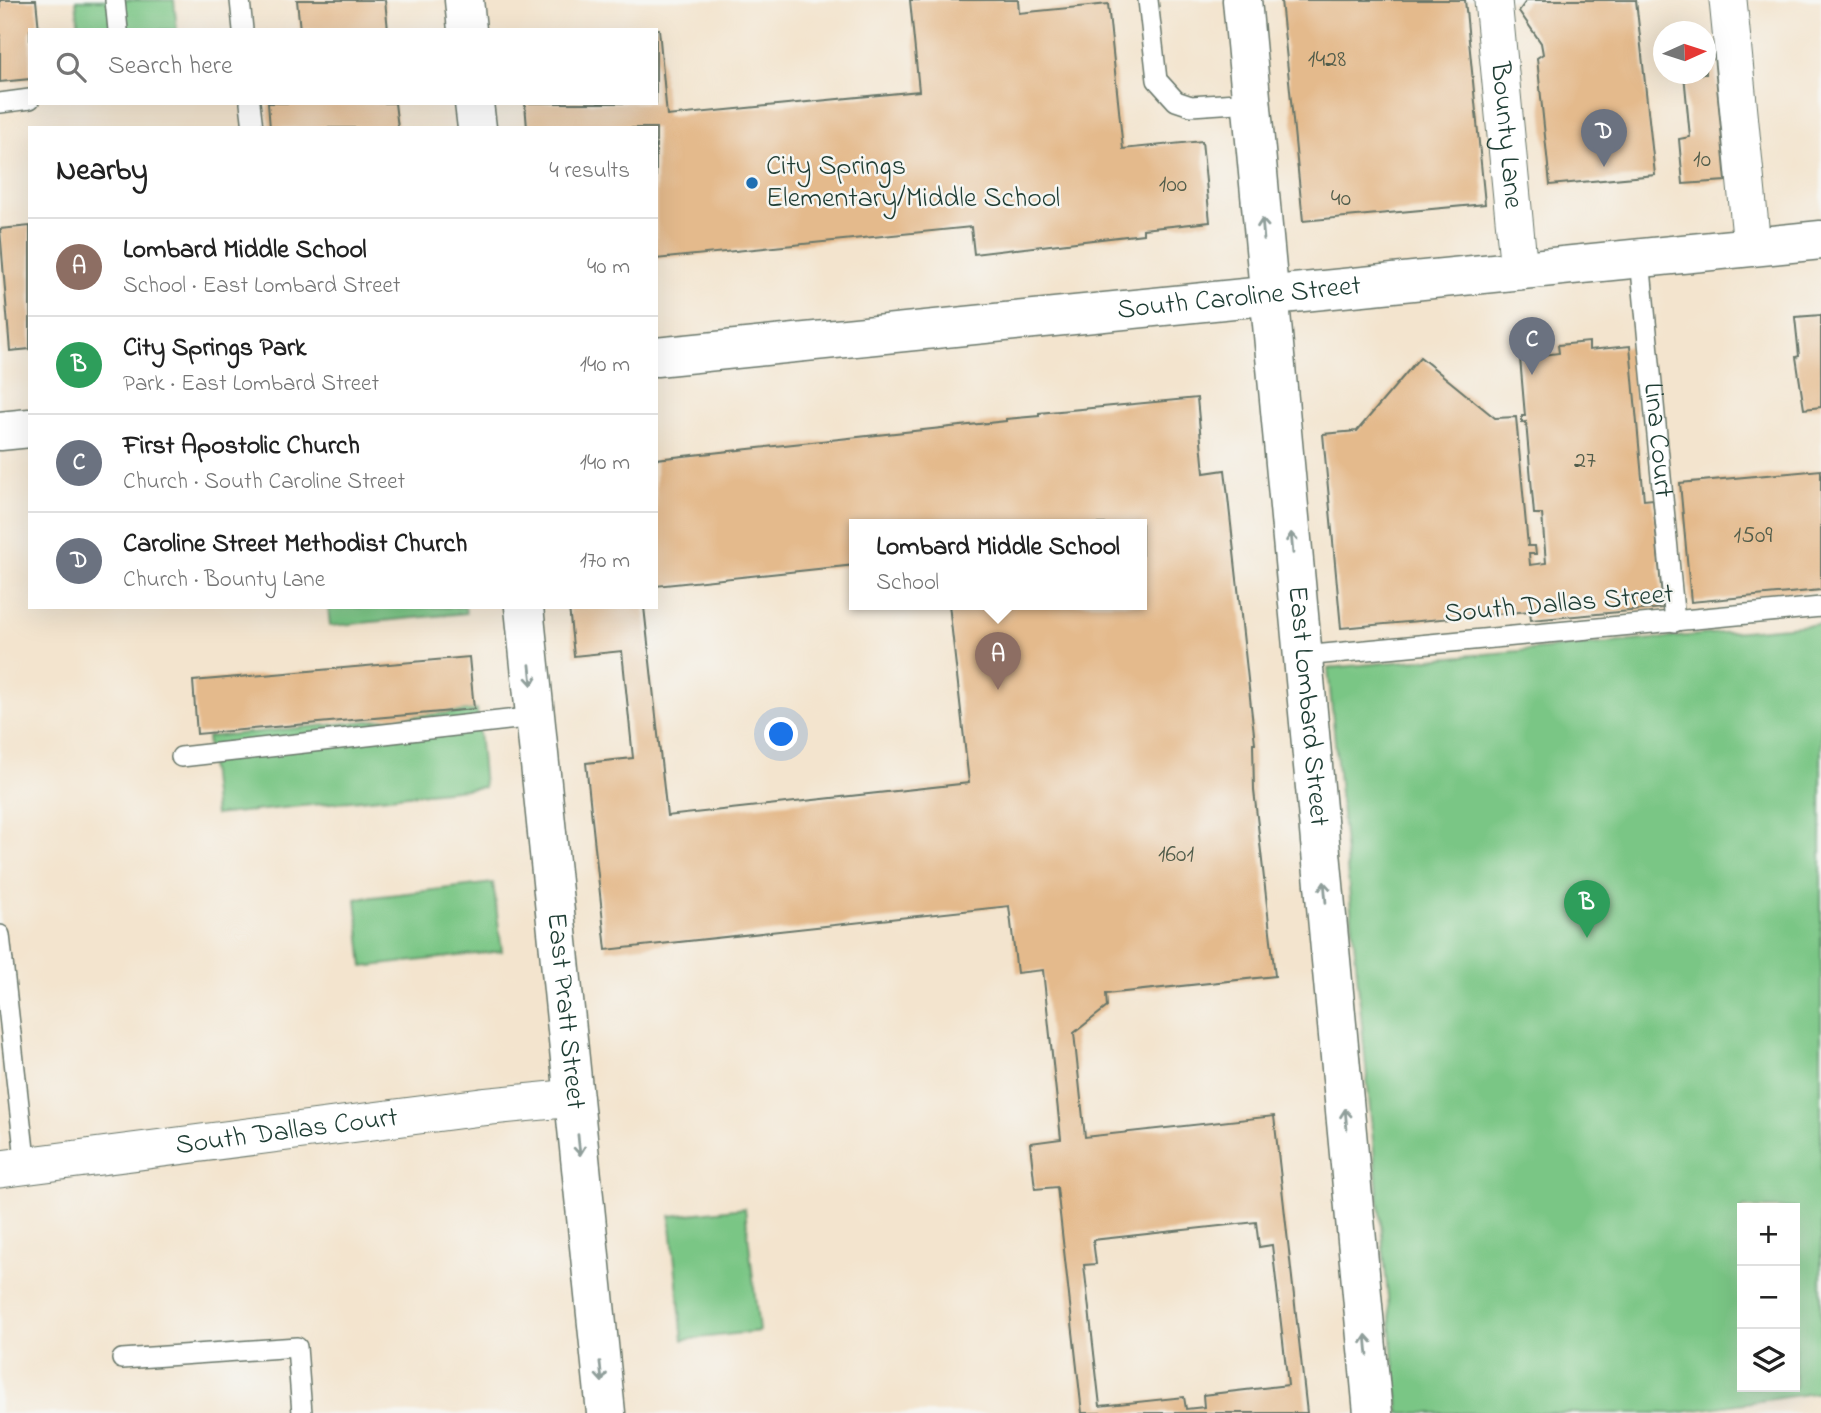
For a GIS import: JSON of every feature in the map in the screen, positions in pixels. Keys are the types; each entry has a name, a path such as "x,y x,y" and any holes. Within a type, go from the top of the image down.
{"main road":[{"path":"464,0 467,28"},
{"name":"East Lombard Street","path":"1242,0 1373,1413"},
{"path":"474,105 477,126"},
{"name":"South Caroline Street","path":"658,357 1821,240"},
{"path":"0,431 28,428"},
{"name":"East Pratt Street","path":"524,609 606,1413"}],"street":[{"name":"Bounty Lane","path":"1493,0 1519,271"},
{"path":"1728,0 1752,247"},
{"name":"South Dallas Court","path":"13,1169 481,1107 574,1098"}],"lane":[{"path":"115,0 118,28"},
{"path":"240,0 243,28"},
{"path":"1148,0 1157,80 1176,101 1191,106 1252,102"},
{"path":"0,103 28,99"},
{"path":"250,105 253,126"},
{"name":"Lina Court","path":"1640,259 1675,622"},
{"name":"South Dallas Street","path":"1303,656 1821,607"},
{"path":"181,757 535,717"},
{"path":"0,935 13,1169"},
{"path":"122,1359 297,1347 302,1413"}],"green space":[{"path":"76,0 174,0 177,28 79,28"},
{"path":"328,609 465,609 466,613 330,626"},
{"path":"1821,624 1821,1392 1676,1413 1399,1413 1328,668"},
{"path":"477,710 484,787 215,815 207,737"},
{"path":"493,883 502,951 363,967 356,899"},
{"path":"745,1208 759,1331 683,1340 670,1216"}],"building":[{"path":"0,0 36,0 39,28 28,28 28,79 0,82"},
{"path":"297,0 385,0 388,28 300,28"},
{"path":"910,0 1018,0 1019,13 1108,4 1123,149 1202,141 1210,222 1143,229 1143,234 974,254 971,227 658,259 658,126 527,126 525,105 658,105 658,29 667,116 919,91"},
{"path":"1281,0 1465,0 1485,204 1303,221"},
{"path":"1527,0 1636,0 1655,175 1550,185 1537,58 1543,54 1541,43 1519,11"},
{"path":"1716,76 1726,181 1683,184 1679,139 1690,137 1685,84 1716,84"},
{"path":"268,105 395,105 398,126 270,126"},
{"path":"28,226 28,349 10,351 0,229"},
{"path":"1821,315 1821,407 1804,409 1796,357 1799,356 1795,317"},
{"path":"1589,342 1589,350 1630,346 1644,500 1653,499 1663,608 1531,620 1530,611 1341,628 1323,434 1357,431 1420,357 1495,418 1516,417 1528,546 1535,546 1536,554 1529,554 1530,565 1546,563 1542,514 1534,514 1526,422 1522,423 1522,416 1525,416 1520,358 1559,353 1558,345"},
{"path":"1197,398 1204,473 1225,470 1255,743 1254,790 1275,976 1106,994 1107,1007 1074,1033 1085,1137 1274,1116 1307,1413 1082,1413 1057,1187 1035,1189 1030,1143 1061,1139 1043,970 1017,973 1009,906 606,950 586,763 633,758 622,651 574,656 569,609 644,609 667,816 969,783 950,610 1147,610 1147,519 849,519 849,566 658,586 658,459 1039,416 1039,413","holes":["1256,1222 1259,1247 1272,1245 1288,1385 1203,1395 1204,1407 1186,1409 1184,1397 1100,1406 1084,1265 1096,1264 1093,1240"]},
{"path":"1821,470 1821,590 1691,602 1680,483"},
{"path":"469,657 474,709 197,734 193,681"}],"place":[{"name":"Caroline Street Methodist Church","path":"1604,167"},
{"name":"City Springs Elementary/Middle School","path":"752,183"},
{"name":"First Apostolic Church","path":"1532,375"},
{"name":"Lombard Middle School","path":"998,690"},
{"name":"City Springs Park","path":"1587,938"}]}
